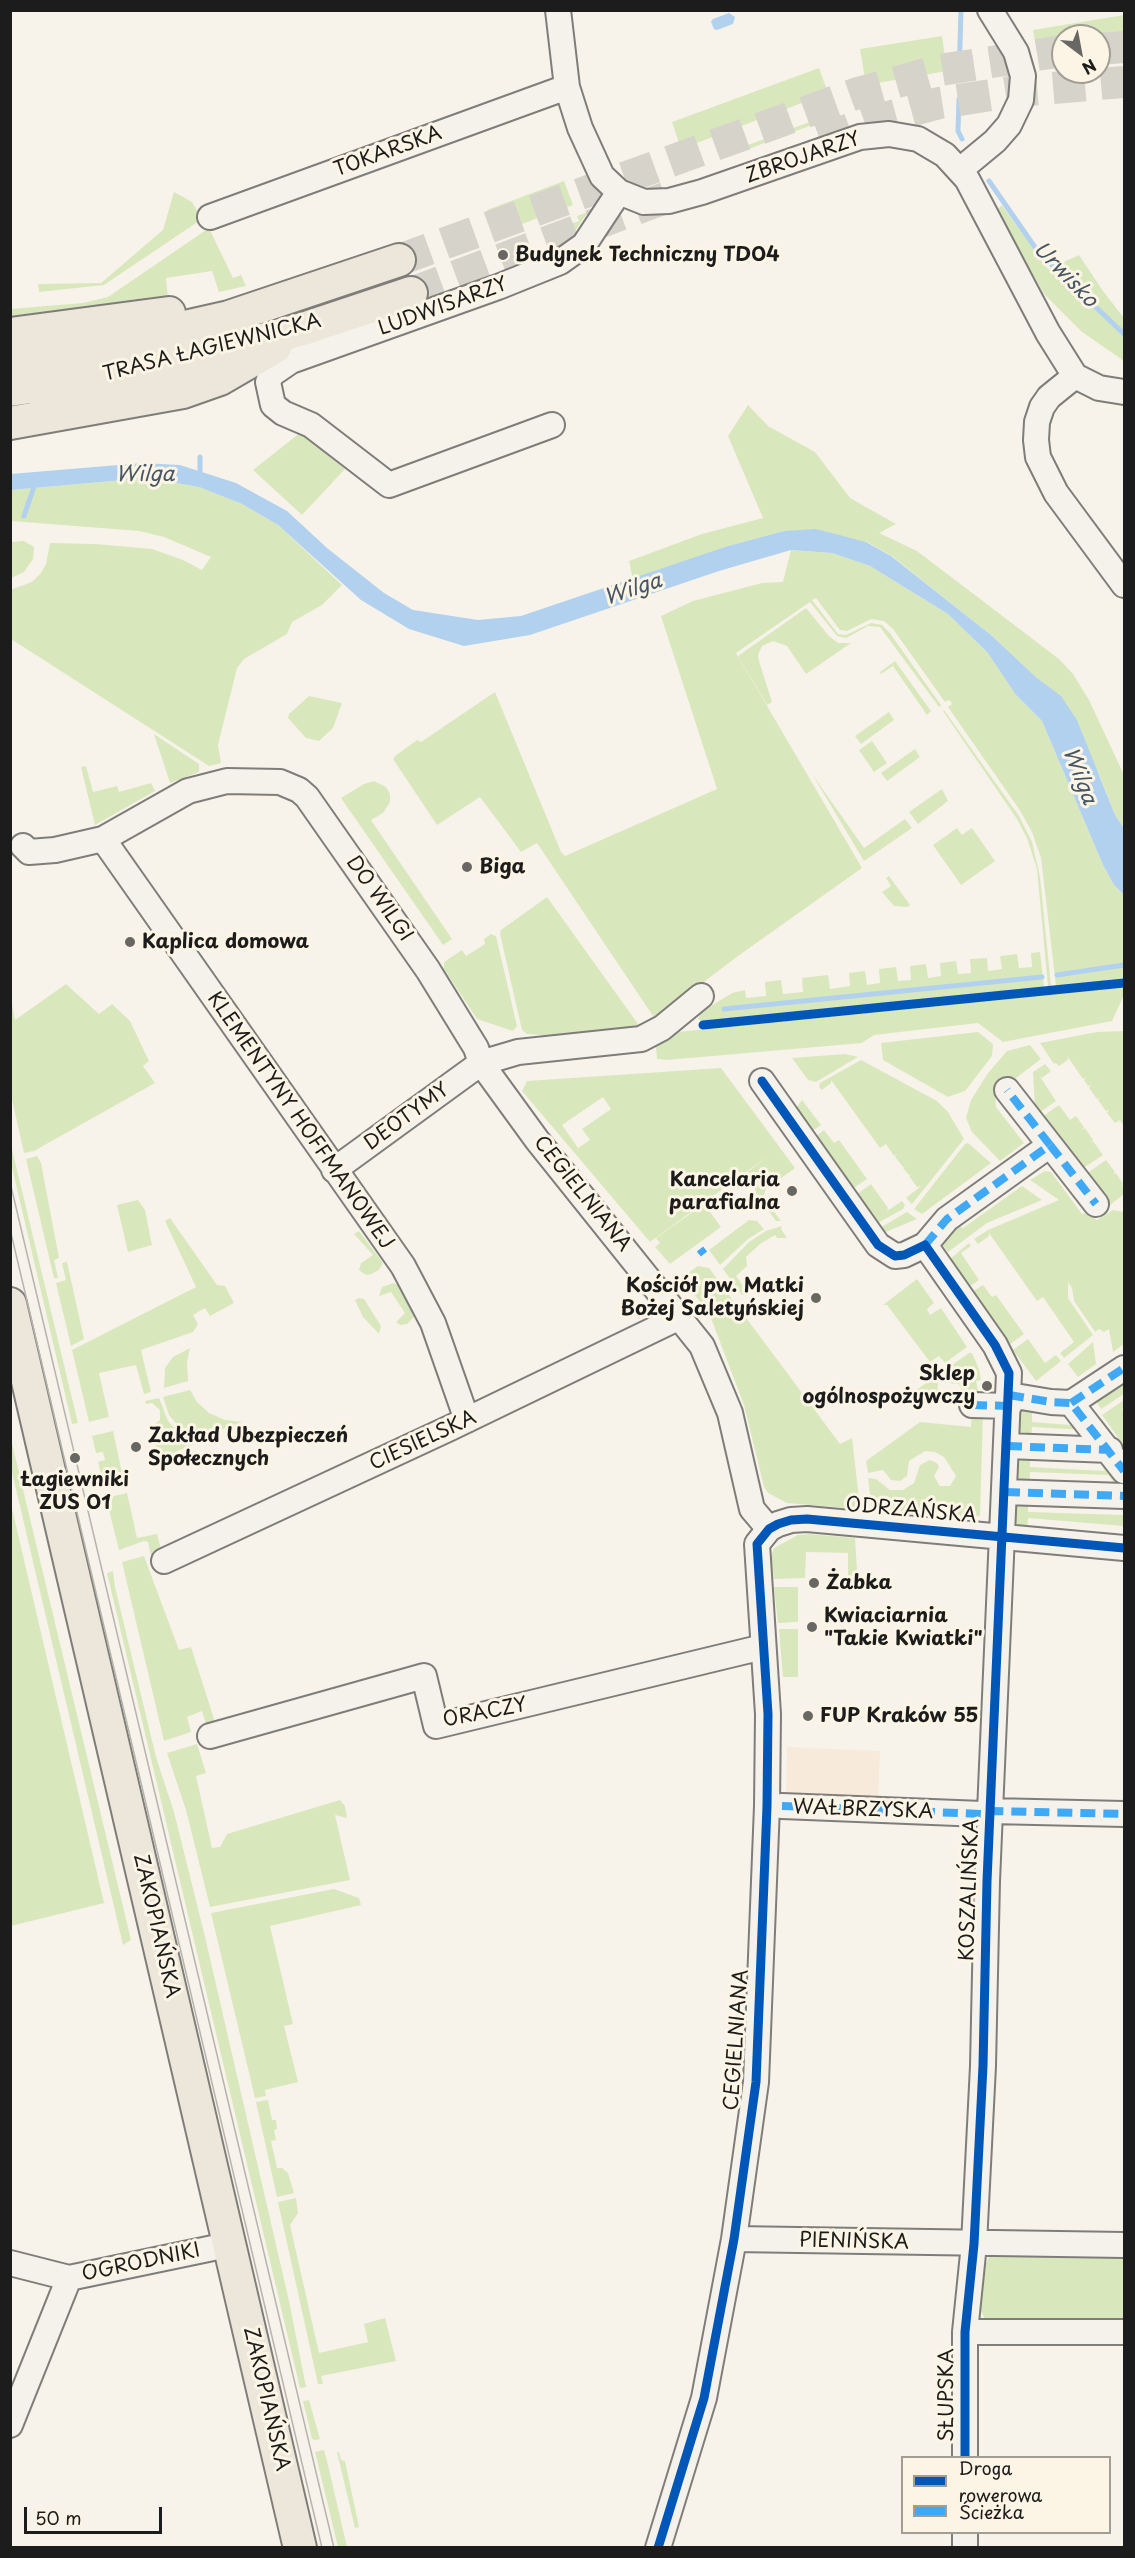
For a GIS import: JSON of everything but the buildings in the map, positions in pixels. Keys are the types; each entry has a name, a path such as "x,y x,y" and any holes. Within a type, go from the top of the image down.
{"main road":[{"name":"TRASA ŁAGIEWNICKA","path":"10,361 176,330 292,298 399,260"},
{"name":"TRASA ŁAGIEWNICKA","path":"10,390 124,372 225,350 306,328 411,293"},
{"path":"10,334 292,298"},
{"path":"10,423 139,401 201,386 247,365 306,328"},
{"name":"ZAKOPIAŃSKA","path":"10,1304 300,2547"},
{"name":"ZAKOPIAŃSKA","path":"10,1391 213,2248 278,2547"}],"street":[{"name":"ZBROJARZY","path":"558,10 567,87 592,158 602,176 619,192 644,202 676,200 851,139 876,134 897,134 918,139 945,155 960,170 1000,240 1047,333 1075,376"},
{"path":"960,170 996,141 1009,125 1021,100 1023,76 1016,52 990,10"},
{"name":"TOKARSKA","path":"210,217 567,87"},
{"name":"LUDWISARZY","path":"552,425 389,485 311,425 283,413 273,405 268,382 272,374 291,361 510,283 565,259 584,245 619,192"},
{"path":"1125,392 1099,388 1075,376 1049,397 1042,407 1037,423 1036,440 1038,457 1056,493 1125,585"},
{"name":"DO WILGI","path":"23,846 29,852 55,850 103,839 188,791 220,782 270,781 299,790 307,797 428,970 476,1048 480,1063"},
{"name":"KLEMENTYNY HOFFMANOWEJ","path":"103,839 403,1266 433,1323 467,1420"},
{"path":"480,1063 518,1052 641,1039 662,1028 701,996"},
{"name":"DEOTYMY","path":"334,1170 480,1063"},
{"name":"CEGIELNIANA","path":"480,1063 537,1140 702,1346 720,1387 738,1442 752,1509 769,1529 756,1549 768,1714 767,1806 756,2082 734,2239 704,2398 658,2547"},
{"path":"762,1081 878,1245 895,1256 904,1255 925,1245 947,1219 1050,1145"},
{"path":"1007,1090 1096,1204"},
{"name":"KOSZALIŃSKA","path":"925,1245 1000,1354 1009,1373 983,2066 974,2244 965,2332"},
{"name":"CIESIELSKA","path":"164,1561 467,1420 680,1317"},
{"path":"972,1405 1009,1400 1071,1403 1125,1368"},
{"path":"1071,1403 1125,1471"},
{"path":"1007,1446 1110,1450"},
{"path":"1005,1492 1125,1496"},
{"name":"ODRZAŃSKA","path":"769,1529 784,1521 807,1519 1125,1548"},
{"name":"ORACZY","path":"210,1736 424,1676 436,1725 763,1647"},
{"name":"WAŁBRZYSKA","path":"782,1806 982,1814 991,1811 1125,1814"},
{"name":"PIENIŃSKA","path":"734,2239 1125,2246"},
{"name":"OGRODNIKI","path":"69,2278 213,2248"},
{"path":"10,2263 69,2278 10,2425"},
{"path":"965,2332 1125,2332"},
{"name":"SŁUPSKA","path":"965,2332 965,2456"}],"shaded area":[{"path":"787,1747 880,1751 878,1805 786,1803"}],"green space":[{"path":"1124,15 1124,38 1111,40 1111,24 1069,24"},
{"path":"1051,27 1051,51 1037,53 1033,30"},
{"path":"942,36 947,71 866,85 860,49"},
{"path":"819,68 828,93 681,149 672,122"},
{"path":"812,121 812,125 746,150 743,147"},
{"path":"564,181 573,205 495,234 487,210"},
{"path":"174,192 192,202 202,219 104,285 39,292 38,284 101,283 163,230"},
{"path":"1002,205 1048,269 1079,255 1124,318 1124,361 1082,332 1044,294 997,210"},
{"path":"588,212 572,235 551,250 549,249 551,247 545,228 549,232 579,221 577,216"},
{"path":"209,228 233,278 241,275 246,286 219,292 212,271 166,278 168,298 11,318 10,309 83,303 108,297"},
{"path":"748,405 768,426 815,452 850,498 896,524 879,533 917,551 1059,659 1073,674 1089,700 1124,775 1124,828 1115,815 1099,774 1037,678 991,635 892,556 867,542 784,531 728,546 633,580 629,561 702,534 763,518 728,436"},
{"path":"301,432 345,469 302,515 253,470"},
{"path":"147,478 199,487 242,504 278,525 342,585 322,605 292,622 287,634 244,659 237,668 218,745 221,763 209,766 11,639 10,590 32,582 41,573 46,564 50,543 152,549 183,560 202,570 211,557 164,537 139,531 11,521 11,490"},
{"path":"24,541 34,547 33,559 24,572 11,578 11,542"},
{"path":"791,550 832,553 870,566 948,614 987,652 1016,695 1042,721 1103,865 1114,885 1124,895 1124,979 1056,986 1041,858 1032,832 1019,809 948,707 952,704 951,702 949,700 945,702 893,629 884,621 871,619 847,631 840,630 816,598 812,600 838,634 846,635 871,623 882,625 941,705 939,707 880,627 868,626 846,638 837,636 810,602 736,653 862,868 738,956 655,1019 537,843 521,852 480,797 437,825 393,759 417,740 421,742 495,692 561,852 565,856 717,789 661,616 693,601 762,583 783,582"},
{"path":"806,608 829,636 838,643 851,643 806,674 787,646 773,641 762,646 758,655 759,661 772,702 767,705 738,656"},
{"path":"895,661 931,711 927,715 893,666 881,674 880,672"},
{"path":"309,696 342,703 333,728 319,741 306,738 288,718 289,714"},
{"path":"944,710 1019,816 1032,842 1040,877 1051,986 1048,986 1037,869 1027,838 1017,819"},
{"path":"889,712 894,720 861,744 855,736"},
{"path":"154,734 199,764 199,772 170,783"},
{"path":"872,741 887,763 874,772 859,750"},
{"path":"915,749 920,757 887,781 881,773"},
{"path":"86,766 93,792 117,786 119,792 151,783 155,791 95,825 81,767"},
{"path":"812,774 864,848 905,819 912,828 864,861"},
{"path":"374,781 386,787 390,794 390,802 383,813 371,820 452,939 443,945 341,798 364,784"},
{"path":"942,789 948,801 918,824 909,812"},
{"path":"957,828 962,835 972,828 995,861 961,885 933,845"},
{"path":"889,876 910,905 907,907 894,906 882,892 891,886 886,878"},
{"path":"547,897 638,1024 637,1026 557,1036 527,1034 522,1030 500,934 501,930"},
{"path":"491,934 496,936 517,1026 513,1031 477,1019 444,969 444,962 462,950 466,956 485,944 484,939"},
{"path":"1040,952 1044,987 702,1022 698,1019 701,1012 732,993 745,990 746,998 766,996 765,982 781,980 783,994 803,992 802,978 828,975 830,989 850,986 849,973 865,971 867,985 880,983 879,969 896,967 898,981 911,980 910,966 926,964 928,978 941,976 940,963 956,961 958,974 971,973 970,959 987,958 988,971 1002,969 1000,956 1017,954 1019,968 1032,967 1031,953"},
{"path":"66,984 99,1014 112,1004 130,1021 149,1061 143,1066 155,1083 34,1151 24,1153 11,1095 11,998 15,1020"},
{"path":"1124,987 1124,995 1112,1021 1003,1042 978,1023 874,1035 862,1043 657,1059 656,1047 677,1032"},
{"path":"1123,1031 1124,1126 1120,1120 1115,1123 1107,1113 1109,1110 1106,1111 1098,1100 1100,1098 1097,1099 1089,1088 1091,1085 1088,1086 1084,1080 1086,1077 1083,1079 1067,1056 1068,1060 1059,1066 1054,1064 1040,1043 1097,1032"},
{"path":"978,1032 993,1044 992,1056 965,1091 948,1097 883,1060 881,1043"},
{"path":"1030,1045 1041,1059 995,1094 996,1107 1024,1143 1000,1161 972,1132 966,1118 971,1100 988,1073 1007,1051"},
{"path":"845,1054 858,1057 816,1082 808,1080 792,1058"},
{"path":"861,1060 937,1101 948,1112 964,1139 912,1204 906,1198 921,1186 917,1187 909,1176 912,1174 909,1175 903,1168 905,1166 903,1167 895,1157 897,1154 894,1156 886,1144 880,1148 831,1080 831,1083 822,1090 819,1087 820,1083"},
{"path":"1045,1064 1051,1071 1042,1078 1039,1075 1056,1101 1039,1113 1035,1108 1033,1072"},
{"path":"721,1068 795,1168 766,1189 764,1194 764,1198 781,1221 776,1221 756,1194 755,1188 745,1174 768,1156 650,1242 522,1091 527,1081","holes":["603,1097 611,1109 582,1129 590,1140 578,1148 562,1125"]},
{"path":"802,1100 821,1125 811,1132 797,1112 797,1107"},
{"path":"1059,1105 1070,1120 1076,1116 1084,1127 1082,1130 1085,1128 1093,1140 1090,1142 1093,1141 1103,1155 1082,1169 1042,1117"},
{"path":"824,1130 834,1143 839,1140 867,1179 852,1189 815,1137"},
{"path":"10,1141 78,1423 72,1424 11,1163"},
{"path":"968,1143 991,1163 922,1214 914,1209 965,1144"},
{"path":"37,1156 41,1163 59,1258 54,1260 58,1278 54,1278 26,1159"},
{"path":"1106,1160 1115,1172 1113,1175 1116,1173 1123,1184 1121,1187 1124,1185 1124,1194 1110,1205 1086,1174"},
{"path":"1045,1171 1051,1172 1082,1214 1097,1220 1113,1210 1124,1212 1124,1344 1113,1352 1109,1329 1104,1332 1099,1329 1095,1332 1074,1301 1072,1288 1068,1282 1068,1298 1093,1335 1064,1358 1060,1353 1074,1342 1043,1297 1037,1301 989,1233 989,1236 978,1244 974,1239 988,1230 1059,1200 1030,1180"},
{"path":"871,1184 888,1208 887,1211 902,1201 905,1205 903,1209 876,1224 856,1195"},
{"path":"1022,1186 1042,1200 987,1223 948,1252 939,1240 952,1222 963,1228"},
{"path":"138,1200 145,1210 152,1245 128,1252 117,1205"},
{"path":"704,1204 721,1227 670,1264 655,1247 660,1243 656,1238"},
{"path":"907,1212 917,1219 883,1233 878,1229"},
{"path":"170,1218 217,1285 225,1286 234,1303 210,1316 205,1308 193,1315 198,1324 193,1332 141,1350 151,1392 144,1394 136,1365 99,1373 109,1417 89,1422 72,1350 196,1287 165,1221"},
{"path":"749,1220 757,1221 764,1229 748,1239 720,1265 709,1250"},
{"path":"782,1226 781,1229 787,1238 777,1238 775,1235 760,1244 746,1257 747,1266 736,1276 749,1294 742,1295 723,1269 749,1242 766,1231"},
{"path":"359,1231 383,1263 379,1270 371,1274 366,1275 359,1270 361,1263 373,1255 354,1234"},
{"path":"969,1243 971,1246 961,1253 979,1280 969,1287 949,1260"},
{"path":"67,1262 84,1339 71,1346 56,1283 66,1280 62,1263"},
{"path":"698,1266 709,1268 840,1444 852,1438 860,1507 858,1509 787,1503 768,1493 764,1487 744,1405 709,1313 681,1278"},
{"path":"917,1279 934,1303 927,1309 930,1315 941,1308 967,1347 945,1363 939,1356 930,1362 887,1305 883,1305"},
{"path":"393,1283 398,1285 414,1317 407,1324 400,1325 396,1322 405,1313 391,1292 379,1296 382,1287"},
{"path":"983,1285 992,1297 996,1295 1024,1334 1009,1345 972,1292"},
{"path":"364,1299 381,1326 379,1334 363,1317 355,1300"},
{"path":"1028,1339 1045,1363 1056,1355 1061,1361 1036,1381 1013,1350"},
{"path":"1093,1342 1096,1364 1078,1377 1068,1364"},
{"path":"190,1348 187,1362 188,1381 164,1388 165,1368 173,1357"},
{"path":"972,1353 979,1369 981,1380 976,1381 979,1395 988,1393 988,1400 966,1398 959,1384 938,1382 937,1395 912,1393"},
{"path":"1124,1379 1124,1394 1101,1409 1096,1401 1098,1395"},
{"path":"190,1390 197,1402 209,1413 225,1420 242,1422 199,1438 181,1429 169,1415 163,1397"},
{"path":"159,1398 168,1421 195,1444 177,1451 178,1456 160,1463 151,1427 160,1420 160,1410 152,1403 146,1404 145,1401"},
{"path":"1124,1400 1122,1409 1124,1441 1122,1443 1102,1415"},
{"path":"1032,1408 1032,1422 1070,1425 1071,1414 1085,1430 1032,1427 1031,1441 1021,1436 1018,1430 1020,1415 1024,1410"},
{"path":"972,1413 983,1416 980,1516 962,1519 872,1511 868,1478 876,1479 890,1490 903,1490 914,1483 920,1465 930,1460 937,1463 939,1467 934,1476 940,1486 950,1486 956,1476 944,1457 935,1452 925,1451 909,1461 907,1476 900,1481 891,1480 883,1470 868,1473 866,1461 920,1422 971,1427"},
{"path":"113,1431 124,1482 104,1487 98,1462 105,1460 103,1452 96,1453 92,1436"},
{"path":"10,1435 131,1940 123,1945 11,1468"},
{"path":"1030,1453 1030,1467 1105,1471 1095,1456 1109,1465 1124,1485 1119,1489 1108,1475 1030,1472 1029,1486 1018,1479 1015,1467 1020,1457"},
{"path":"127,1493 137,1538 157,1534 162,1553 152,1560 148,1542 144,1541 119,1550 106,1498"},
{"path":"1028,1499 1028,1512 1124,1515 1124,1526 1028,1518 1027,1532 1017,1526 1014,1518 1018,1503"},
{"path":"11,1504 104,1903 10,1926"},
{"path":"798,1535 855,1538 858,1586 848,1586 848,1553 806,1552 805,1578 774,1579 771,1556 774,1548"},
{"path":"144,1556 179,1650 191,1647 215,1722 206,1724 202,1711 187,1717 191,1732 164,1741 122,1562"},
{"path":"113,1571 156,1757 174,1812 206,1941 289,2301 306,2387 300,2388 107,1573"},
{"path":"774,1587 798,1587 798,1622 778,1623"},
{"path":"779,1629 798,1629 798,1677 783,1677"},
{"path":"197,1744 206,1773 196,1776 212,1848 220,1847 227,1834 340,1800 345,1806 347,1818 335,1815 350,1880 210,1907 186,1810 167,1753"},
{"path":"334,1889 359,1898 361,1905 270,1926 293,2024 284,2026 298,2082 265,2090 266,2096 255,2098 211,1913"},
{"path":"268,2100 272,2120 276,2120 277,2129 274,2130 276,2140 271,2141 277,2168 282,2168 288,2173 294,2193 277,2197 256,2102"},
{"path":"296,2198 298,2213 290,2225 319,2353 368,2342 364,2324 385,2318 396,2361 321,2376 323,2384 318,2384 278,2202"},
{"path":"996,2254 1124,2255 1124,2325 987,2323 981,2311 983,2270 989,2257"},
{"path":"309,2400 320,2439 312,2439 303,2401"},
{"path":"324,2450 347,2547 338,2547 315,2452"},
{"path":"337,2452 341,2460 345,2461 359,2527 355,2528"}],"water":[{"path":"729,13 735,17 733,24 714,29 711,22 713,19"},
{"name":"Wilga","path":"142,463 180,465 236,483 287,511 327,548 384,593 413,610 478,620 521,616 728,546 784,531 816,529 866,542 891,556 991,635 1037,678 1061,696 1077,720 1115,815 1124,828 1124,895 1114,885 1103,865 1042,721 1016,695 987,652 948,614 870,566 832,553 791,550 719,571 530,635 464,646 409,629 361,600 278,525 242,504 199,487 147,478 11,490 11,474"}],"waterway":[{"name":"Urwisko","path":"959,78 961,10"},
{"name":"Urwisko","path":"959,99 958,131 962,139"},
{"name":"Urwisko","path":"989,181 1039,253 1124,334"},
{"path":"200,457 200,477"},
{"path":"24,516 36,481"},
{"path":"1057,975 1124,965"},
{"path":"724,1009 1042,977"}],"tunnel":[{"path":"1111,48 1124,47"},
{"path":"399,260 855,94 940,70 1051,53"},
{"path":"820,140 866,123 939,103 1017,91 1124,82"},
{"path":"411,293 673,195"}],"tram line":[{"path":"10,1182 334,2548"},
{"path":"10,1229 322,2548"}],"marked path":[{"path":"925,1245 947,1219 1050,1145 1007,1090"},
{"path":"1050,1145 1096,1204"},
{"path":"700,1249 704,1254"},
{"path":"1071,1403 1124,1368"},
{"path":"1009,1395 1071,1403 1124,1471"},
{"path":"972,1405 1009,1406"},
{"path":"1007,1446 1110,1450"},
{"path":"1005,1492 1124,1496"},
{"path":"782,1806 982,1814 991,1811 1124,1814"}],"cycle path":[{"path":"703,1025 1124,983"},
{"path":"762,1081 878,1245 895,1256 904,1255 925,1245 995,1345 1009,1373 987,1881 983,2066 974,2244 965,2332 965,2456"},
{"path":"658,2548 704,2398 734,2239 756,2082 767,1806 768,1714 757,1544 769,1529 778,1524 807,1519 1124,1548"}],"place":[{"name":"Budynek Techniczny TD04","path":"503,255"},
{"name":"Biga","path":"467,867"},
{"name":"Kaplica domowa","path":"130,942"},
{"name":"Kancelaria parafialna","path":"792,1191"},
{"name":"Kościół pw. Matki Bożej Saletyńskiej","path":"816,1298"},
{"name":"Sklep ogólnospożywczy","path":"987,1386"},
{"name":"Zakład Ubezpieczeń Społecznych","path":"136,1447"},
{"name":"Łagiewniki ZUS 01","path":"75,1458"},
{"name":"Żabka","path":"814,1583"},
{"name":"Kwiaciarnia \"Takie Kwiatki\"","path":"812,1627"},
{"name":"FUP Kraków 55","path":"808,1716"}]}
